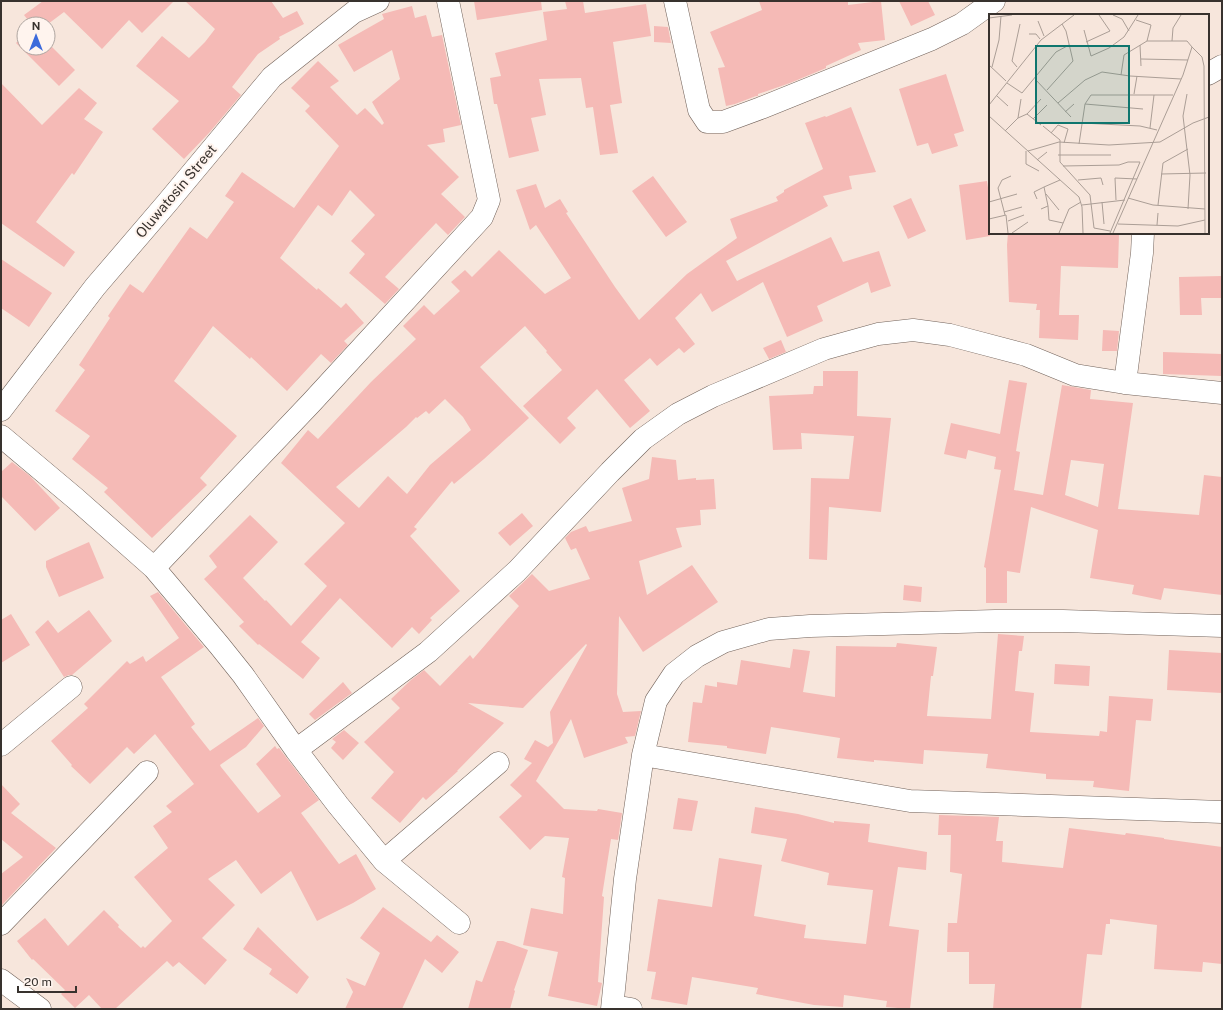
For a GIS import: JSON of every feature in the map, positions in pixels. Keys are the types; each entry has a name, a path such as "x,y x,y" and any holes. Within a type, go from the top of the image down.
{"street":[{"name":"Oluwatosin Street","path":"1,410 95,287 272,77 354,12 378,1"},
{"path":"154,568 311,403 482,217 489,200 448,1"},
{"path":"675,1 699,110 707,122 724,122 932,39 962,24 994,1"},
{"path":"1209,73 1222,66"},
{"path":"1125,383 1142,253 1143,234"},
{"path":"296,750 428,652 517,571 643,439 678,414 713,396 824,349 878,334 913,330 950,335 1026,354 1075,375 1125,383 1222,393"},
{"path":"1,436 76,499 154,568 243,675 296,750 338,805 384,861 458,923"},
{"path":"619,1008 625,879 643,755 656,701 674,674 697,656 723,642 769,629 810,626 995,621 1063,621 1222,626"},
{"path":"1,745 71,687"},
{"path":"643,755 910,801 1222,812"},
{"path":"384,861 498,763"},
{"path":"1,924 147,772"},
{"path":"1,980 40,1009"}],"building":[{"path":"43,1 174,1 142,33 129,20 102,49 64,12 56,18 56,16 24,15"},
{"path":"185,1 271,1 283,18 297,11 304,24 279,37 280,39 258,54 232,87 241,95 209,133 184,159 152,129 179,101 136,66 162,36 189,58 205,42 215,29"},
{"path":"474,1 541,1 542,10 477,20"},
{"path":"565,1 583,1 585,13 646,4 651,36 613,42 622,103 610,105 618,153 600,155 593,107 586,108 581,78 539,79 546,115 531,118 539,151 509,158 497,104 494,104 490,78 501,76 495,53 547,40 543,12 567,9"},
{"path":"759,1 848,1 848,5 881,1 885,40 858,43 861,50 826,66 826,68 758,94 758,96 726,106 718,68 725,67 710,32 762,10"},
{"path":"899,1 928,1 935,15 911,26"},
{"path":"412,6 415,18 426,15 432,37 442,35 461,125 443,129 445,142 427,145 459,177 441,194 465,217 448,235 436,223 385,277 399,289 385,304 349,273 365,254 351,241 375,215 350,190 332,216 318,205 280,258 317,290 318,288 341,308 346,303 364,323 344,341 348,345 331,363 321,354 287,391 251,357 250,359 213,326 174,381 237,436 200,478 207,485 152,538 104,492 108,488 72,459 90,436 55,411 85,370 79,365 110,318 108,316 130,284 143,293 190,227 207,239 234,202 225,196 242,172 294,208 339,146 305,111 310,106 291,88 318,61 339,81 330,87 357,115 365,108 382,125 384,123 372,102 400,79 392,50 354,72 338,45 384,19 382,14"},
{"path":"654,26 668,27 671,43 654,42"},
{"path":"56,51 75,70 59,86 29,56 56,56"},
{"path":"946,74 964,131 954,134 958,146 932,154 928,143 917,146 899,89"},
{"path":"1,83 42,125 79,88 97,103 84,119 103,132 74,175 72,173 36,222 75,252 64,267 1,223"},
{"path":"851,107 876,172 849,176 852,189 823,196 828,206 726,261 737,281 831,237 843,262 879,251 891,286 871,293 868,282 817,306 823,321 787,337 763,282 712,312 701,293 675,318 695,344 684,353 679,348 657,366 650,358 624,380 650,411 630,428 597,389 567,418 576,428 560,444 523,406 562,370 525,326 480,367 529,418 454,484 452,481 414,527 417,529 410,536 460,591 430,618 432,620 419,634 412,627 392,648 340,598 301,642 320,658 303,679 259,644 258,645 239,626 244,622 204,579 217,567 209,556 250,515 278,542 243,578 291,626 327,586 304,564 345,523 281,463 308,430 318,439 371,382 416,339 403,326 424,305 434,315 460,291 451,282 465,270 472,277 499,250 545,294 571,278 536,225 530,230 516,190 536,184 545,208 560,199 568,212 566,213 615,287 639,320 687,274 737,238 730,219 778,201 776,197 784,192 784,190 823,169 805,123 825,116 826,117","holes":["445,399 463,417 471,430 430,465 407,494 388,476 359,508 336,487 416,417 417,418 426,411 429,414"]},
{"path":"653,176 687,222 666,237 632,191"},
{"path":"987,181 989,194 990,236 966,240 959,185"},
{"path":"911,198 926,231 908,239 893,206"},
{"path":"1008,234 1119,234 1118,268 1061,266 1059,315 1079,315 1078,340 1039,338 1040,310 1036,310 1037,304 1009,302"},
{"path":"1,259 52,293 29,327 1,308"},
{"path":"1222,276 1222,298 1201,298 1202,315 1180,315 1179,277"},
{"path":"1103,330 1119,331 1117,351 1102,351"},
{"path":"781,340 786,352 769,359 763,348"},
{"path":"1163,352 1222,354 1222,376 1163,374"},
{"path":"823,371 858,371 857,416 891,418 881,512 829,507 827,560 809,559 811,478 849,479 854,436 801,433 802,449 773,450 769,396 813,394 814,386 823,386"},
{"path":"1009,380 1027,383 1016,451 1020,452 1014,490 1043,495 1062,385 1091,390 1090,399 1133,403 1118,509 1199,515 1204,475 1222,477 1222,595 1164,588 1161,600 1132,594 1134,585 1090,578 1098,530 1031,507 1020,573 1007,571 1007,603 986,603 986,568 984,567 1001,470 994,469 996,457 968,450 966,459 944,454 951,423 1000,434","holes":["1071,460 1104,464 1098,507 1065,495"]},
{"path":"652,457 676,460 678,480 696,478 696,480 714,479 716,509 700,510 701,525 676,528 682,547 639,561 647,595 692,565 718,602 643,652 619,616 617,694 623,712 641,711 635,736 625,737 628,743 584,758 571,719 536,781 564,809 597,811 598,809 622,813 618,840 611,839 602,896 604,897 598,982 602,983 597,1006 548,996 558,952 523,945 531,908 563,914 565,878 562,877 569,838 545,836 530,850 499,817 522,796 510,785 532,763 524,759 535,740 548,747 553,743 550,712 587,645 586,644 523,708 468,703 504,723 458,771 426,800 423,797 400,823 371,798 394,772 364,742 400,708 391,699 424,670 440,686 470,655 473,659 519,606 509,596 532,574 549,591 590,579 576,548 571,550 565,538 571,532 586,526 589,532 632,521 622,488 649,479"},
{"path":"12,462 30,476 60,508 35,531 1,496 1,472"},
{"path":"522,513 533,526 510,546 498,533"},
{"path":"89,542 104,578 59,597 46,567 46,561"},
{"path":"904,585 922,587 921,602 903,600"},
{"path":"158,592 204,647 161,677 195,724 191,727 210,751 258,718 264,726 246,747 220,765 221,767 258,813 281,796 256,764 275,746 277,749 279,748 319,800 301,813 339,864 356,854 376,889 353,903 317,921 291,871 261,894 236,860 208,879 235,905 202,938 227,960 205,985 179,962 173,967 167,961 115,1009 102,1009 89,995 75,1008 61,994 65,990 33,959 32,960 17,941 45,918 68,946 104,910 119,925 118,927 141,948 143,946 145,948 172,921 134,877 168,848 153,826 172,812 166,806 194,784 155,734 134,754 127,747 90,784 71,766 72,765 51,741 88,708 84,704 127,661 130,664 143,656 146,662 179,638 150,596"},
{"path":"89,610 112,641 72,675 64,677 35,632 48,620 58,633"},
{"path":"11,614 30,645 1,663 1,620"},
{"path":"998,634 1024,636 1022,651 1019,651 1015,691 1034,693 1030,732 1099,736 1100,731 1107,732 1109,696 1153,699 1151,721 1136,720 1129,791 1093,787 1094,781 1046,779 1046,774 986,768 988,754 924,750 923,764 874,760 874,762 837,758 840,738 771,727 766,754 727,748 727,746 688,742 693,702 702,703 705,685 717,687 717,682 737,685 741,660 790,668 793,649 810,651 803,692 835,697 836,646 896,647 897,643 937,647 933,676 931,676 927,716 991,719"},
{"path":"1169,650 1222,653 1222,693 1167,690"},
{"path":"1055,664 1090,666 1089,686 1054,684"},
{"path":"343,682 352,693 315,720 309,714"},
{"path":"344,730 359,743 343,760 331,748 336,742 332,739"},
{"path":"1,784 20,804 11,813 56,848 1,906 1,874 23,857 1,839"},
{"path":"678,798 698,801 692,831 673,829"},
{"path":"755,807 798,814 834,823 834,821 870,824 868,842 927,852 926,870 898,867 889,926 919,930 910,1009 886,1007 887,1001 844,995 843,1007 814,1005 756,994 758,988 692,977 687,1005 651,999 656,972 647,971 658,899 712,907 719,858 762,865 754,916 806,925 804,938 866,944 873,890 827,885 829,873 781,861 787,839 751,833"},
{"path":"939,815 999,817 996,841 1003,841 1002,862 1063,868 1069,828 1125,835 1126,833 1222,847 1222,964 1203,962 1202,972 1154,969 1157,925 1110,919 1110,924 1106,924 1102,955 1087,954 1081,1009 993,1009 995,984 969,984 969,952 947,952 948,923 957,923 962,874 950,872 951,835 938,835"},
{"path":"383,907 431,942 437,935 459,952 442,973 425,959 402,1009 345,1009 353,992 346,978 365,986 380,953 360,938"},
{"path":"258,927 309,977 297,994 269,974 272,969 243,949"},
{"path":"497,941 503,941 528,950 514,990 510,1009 468,1009 476,980 482,982"}]}
